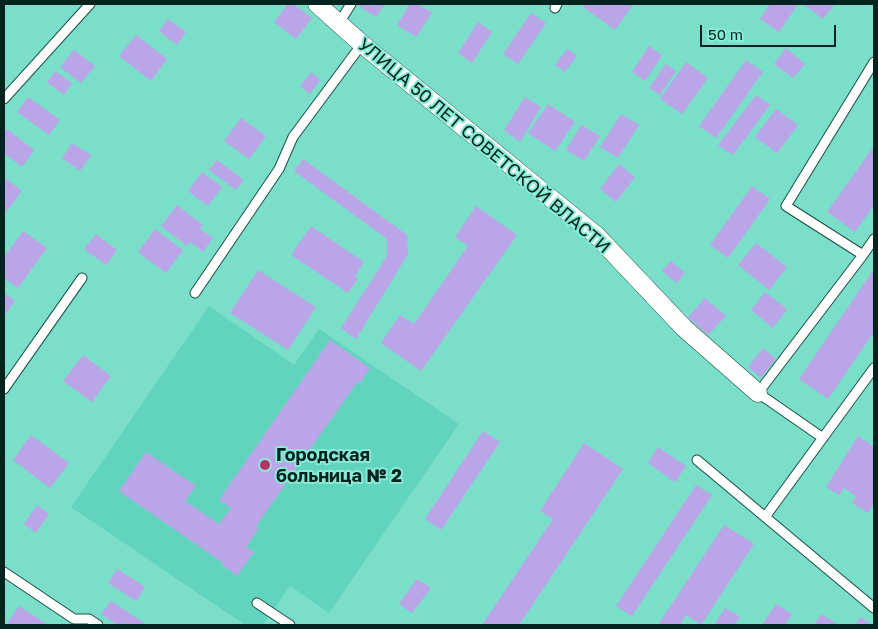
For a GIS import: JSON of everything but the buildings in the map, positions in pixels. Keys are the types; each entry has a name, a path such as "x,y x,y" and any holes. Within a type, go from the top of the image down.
{"street":[{"name":"УЛИЦА 50 ЛЕТ СОВЕТСКОЙ ВЛАСТИ","path":"317,4 362,44 597,236 684,328 758,393"}],"lane":[{"path":"4,100 90,4"},
{"path":"339,23 351,4"},
{"path":"195,293 279,169 293,137 362,44"},
{"path":"863,254 786,206 874,62"},
{"path":"823,438 758,393 874,239"},
{"path":"4,389 82,278"},
{"path":"765,517 874,368"},
{"path":"697,460 874,608"},
{"path":"5,577 74,619 98,625"},
{"path":"257,603 290,625"}],"shaded area":[{"name":"Городская больница № 2","path":"209,306 294,365 319,329 459,424 329,613 290,586 263,625 245,625 71,507"}],"place":[{"name":"Городская больница № 2","path":"265,465"}]}
